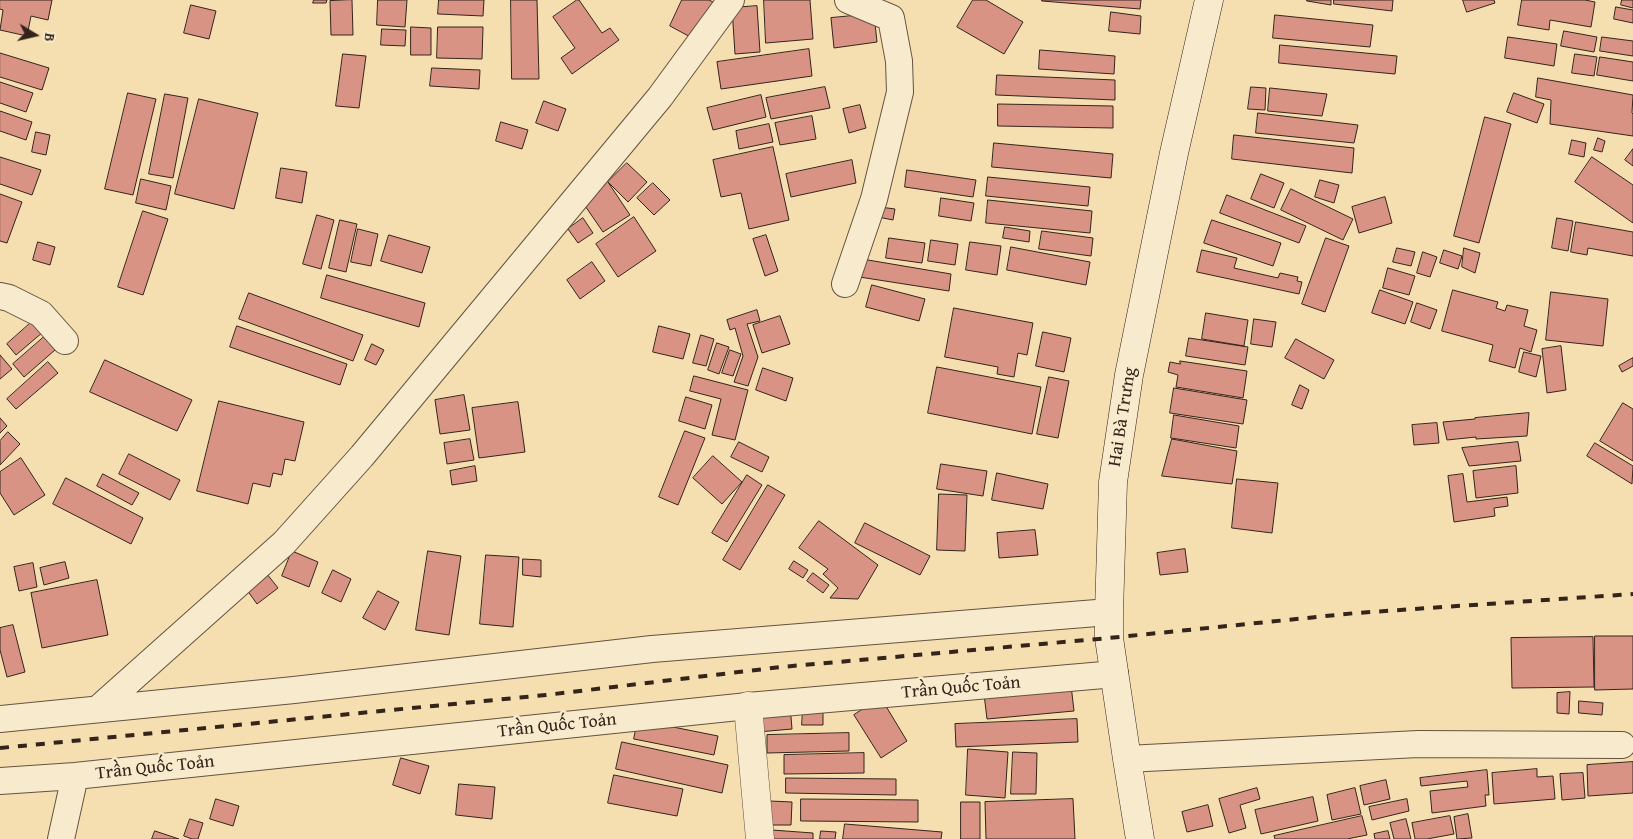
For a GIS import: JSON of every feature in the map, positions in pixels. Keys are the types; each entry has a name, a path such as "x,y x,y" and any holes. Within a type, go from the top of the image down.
{"main road":[{"name":"Hai Bà Trưng","path":"1140,839 1109,638 1113,482 1129,375 1174,153 1209,0"},
{"path":"748,706 760,839"}],"street":[{"path":"99,708 284,543 356,463 660,97 731,0"},
{"path":"845,284 874,199 900,92 900,61 891,18 848,0"},
{"path":"0,296 10,298 41,314 65,340"},
{"path":"0,719 294,690 652,649 1109,612"},
{"name":"Trần Quốc Toản","path":"0,781 75,776 748,706 1115,674"},
{"path":"1127,759 1418,744 1622,745"},
{"path":"61,839 75,776"}],"building":[{"path":"0,0 52,0 48,20 31,16 27,36 0,30 3,10 0,9"},
{"path":"314,0 327,0 326,3 313,3"},
{"path":"352,0 353,35 331,35 330,1"},
{"path":"378,0 407,0 405,27 377,25"},
{"path":"439,0 484,0 483,16 438,14"},
{"path":"511,0 537,0 539,79 512,79"},
{"path":"579,0 602,33 610,28 619,40 572,74 561,58 575,48 553,17"},
{"path":"682,0 709,0 715,3 696,40 670,26"},
{"path":"764,0 810,0 813,39 766,43"},
{"path":"973,0 986,0 1023,22 1004,54 957,27"},
{"path":"1042,0 1141,0 1140,9"},
{"path":"1331,0 1331,5 1307,1"},
{"path":"1334,0 1393,0 1392,11 1334,4"},
{"path":"1463,0 1494,0 1495,3 1467,12"},
{"path":"1522,0 1585,0 1595,2 1591,27 1550,20 1549,30 1518,25"},
{"path":"1622,0 1633,0 1633,8 1621,5"},
{"path":"191,5 216,11 209,39 184,33"},
{"path":"757,6 760,52 735,54 732,8"},
{"path":"1616,7 1633,10 1633,23 1614,19"},
{"path":"1111,12 1141,16 1140,34 1109,31"},
{"path":"874,14 877,42 834,48 831,18"},
{"path":"1275,15 1373,25 1370,47 1273,38"},
{"path":"411,27 431,28 431,55 411,55"},
{"path":"438,27 483,27 482,59 437,58"},
{"path":"382,29 406,30 405,46 381,45"},
{"path":"1564,31 1597,37 1594,52 1561,46"},
{"path":"1508,37 1557,44 1554,66 1505,58"},
{"path":"1602,37 1633,41 1633,56 1600,51"},
{"path":"1280,45 1397,56 1395,74 1279,63"},
{"path":"809,49 812,76 721,89 717,62"},
{"path":"1040,50 1115,56 1114,74 1039,69"},
{"path":"0,53 49,68 42,90 0,77"},
{"path":"343,54 366,56 359,108 336,106"},
{"path":"1575,54 1597,57 1594,76 1572,73"},
{"path":"1600,57 1633,62 1633,81 1597,75"},
{"path":"432,68 480,70 479,89 430,86"},
{"path":"997,75 1115,80 1115,100 996,95"},
{"path":"1538,78 1633,95 1633,136 1550,124 1551,100 1536,97"},
{"path":"0,82 33,93 26,112 0,103"},
{"path":"825,87 830,108 771,119 766,98"},
{"path":"1251,87 1266,88 1265,110 1248,109"},
{"path":"1270,88 1327,94 1322,116 1268,111"},
{"path":"128,93 156,99 133,195 105,189"},
{"path":"1514,93 1544,104 1537,123 1507,112"},
{"path":"165,94 188,98 173,178 149,174"},
{"path":"761,95 766,117 713,130 707,108"},
{"path":"199,99 258,113 234,209 175,194"},
{"path":"544,101 566,109 558,131 536,123"},
{"path":"998,104 1113,106 1113,128 998,126"},
{"path":"860,105 866,128 849,133 843,109"},
{"path":"0,111 32,122 26,140 0,131"},
{"path":"1258,113 1358,125 1354,143 1256,133"},
{"path":"812,116 816,139 780,145 775,123"},
{"path":"1485,117 1511,124 1479,243 1454,236"},
{"path":"501,122 528,130 522,149 496,141"},
{"path":"769,124 773,142 739,149 736,131"},
{"path":"36,132 50,135 46,155 32,152"},
{"path":"1234,135 1354,148 1352,173 1232,159"},
{"path":"1598,138 1605,141 1602,152 1594,150"},
{"path":"1572,140 1586,143 1584,157 1569,154"},
{"path":"994,143 1113,154 1111,178 992,167"},
{"path":"773,147 789,220 749,229 741,193 721,197 713,160"},
{"path":"1633,149 1633,166 1625,160"},
{"path":"0,157 41,170 32,195 0,184"},
{"path":"1592,157 1633,185 1633,223 1575,182"},
{"path":"852,160 856,183 791,197 786,174"},
{"path":"627,163 647,182 628,202 608,182"},
{"path":"281,168 307,172 302,203 276,198"},
{"path":"907,170 976,180 973,197 905,187"},
{"path":"1261,174 1284,183 1274,208 1251,199"},
{"path":"988,177 1090,187 1088,206 986,196"},
{"path":"141,179 171,186 166,210 136,203"},
{"path":"606,179 630,215 603,232 579,197"},
{"path":"1320,180 1339,185 1334,203 1315,197"},
{"path":"653,183 670,200 654,215 637,198"},
{"path":"1291,189 1353,219 1343,240 1281,210"},
{"path":"0,194 22,202 7,243 0,241"},
{"path":"1227,195 1306,226 1299,243 1220,213"},
{"path":"1385,197 1392,223 1359,233 1352,207"},
{"path":"941,198 974,203 971,221 939,216"},
{"path":"988,200 1092,211 1090,233 986,223"},
{"path":"880,207 895,209 893,220 878,217"},
{"path":"143,211 168,219 143,295 118,287"},
{"path":"317,215 334,220 321,269 303,264"},
{"path":"634,217 656,251 618,277 596,244"},
{"path":"583,218 593,233 578,243 568,229"},
{"path":"1557,218 1573,221 1568,251 1552,248"},
{"path":"340,220 357,224 346,272 329,268"},
{"path":"1212,220 1281,243 1273,266 1204,243"},
{"path":"1576,222 1633,232 1633,256 1588,248 1587,255 1571,252"},
{"path":"1005,227 1030,231 1029,242 1003,238"},
{"path":"358,229 378,234 371,266 351,262"},
{"path":"1042,231 1093,238 1091,256 1039,249"},
{"path":"389,235 430,247 422,273 381,261"},
{"path":"766,235 778,271 765,276 753,239"},
{"path":"889,238 925,243 922,263 886,258"},
{"path":"1326,238 1349,246 1325,312 1302,304"},
{"path":"931,240 958,244 955,265 928,261"},
{"path":"38,242 55,247 50,265 33,260"},
{"path":"970,242 1001,246 997,275 966,270"},
{"path":"1011,247 1090,262 1086,285 1007,270"},
{"path":"1397,248 1415,252 1411,266 1393,262"},
{"path":"1464,248 1480,253 1475,273 1462,267"},
{"path":"1202,250 1237,258 1234,268 1278,278 1280,273 1298,277 1297,281 1302,282 1299,294 1197,272"},
{"path":"1444,250 1462,256 1458,269 1440,263"},
{"path":"1423,252 1437,257 1430,277 1417,273"},
{"path":"856,258 951,274 949,291 853,276"},
{"path":"592,262 605,281 580,299 567,280"},
{"path":"1388,268 1415,276 1409,295 1383,288"},
{"path":"327,275 425,303 419,327 321,298"},
{"path":"872,285 925,299 919,321 866,307"},
{"path":"1380,290 1413,302 1405,324 1372,313"},
{"path":"1453,290 1498,302 1496,308 1505,311 1507,305 1528,310 1524,326 1537,330 1531,352 1520,348 1515,368 1489,361 1493,345 1442,331"},
{"path":"1551,292 1608,299 1603,346 1546,340"},
{"path":"249,293 363,335 353,361 239,319"},
{"path":"1417,303 1437,310 1430,329 1411,322"},
{"path":"954,308 1033,323 1027,355 1018,353 1014,377 997,374 998,367 945,357"},
{"path":"757,310 760,321 747,324 758,357 748,386 734,382 743,356 735,328 730,330 727,320"},
{"path":"1206,313 1248,320 1244,346 1202,339"},
{"path":"780,316 790,344 762,353 753,325"},
{"path":"1254,319 1276,322 1272,347 1251,344"},
{"path":"34,320 43,332 16,355 7,344"},
{"path":"237,326 347,364 340,385 230,347"},
{"path":"659,326 690,334 683,359 653,352"},
{"path":"1043,332 1071,338 1064,372 1036,366"},
{"path":"701,335 714,339 706,366 693,363"},
{"path":"44,337 55,350 24,377 13,364"},
{"path":"1189,338 1248,347 1245,365 1186,356"},
{"path":"1296,339 1334,360 1324,379 1285,358"},
{"path":"717,343 729,347 719,374 708,370"},
{"path":"372,344 384,350 376,365 365,360"},
{"path":"1561,346 1566,390 1547,393 1542,349"},
{"path":"730,350 741,354 733,376 722,373"},
{"path":"1524,352 1541,356 1536,377 1519,372"},
{"path":"0,355 12,369 0,379"},
{"path":"1633,358 1633,366 1622,372 1619,366"},
{"path":"105,360 192,400 177,431 90,392"},
{"path":"1180,361 1247,371 1243,398 1176,387 1178,375 1168,372 1170,362 1180,364"},
{"path":"48,362 58,373 16,409 7,399"},
{"path":"937,367 1041,387 1032,434 928,413"},
{"path":"763,368 793,378 786,401 756,390"},
{"path":"694,376 748,390 735,440 712,435 721,399 690,391"},
{"path":"1049,377 1069,381 1058,438 1037,434"},
{"path":"1300,385 1309,390 1302,409 1292,405"},
{"path":"1174,388 1247,400 1243,424 1170,413"},
{"path":"464,395 470,430 440,434 435,400"},
{"path":"686,397 712,405 705,429 679,421"},
{"path":"219,401 304,422 295,461 285,459 282,475 273,473 270,487 253,483 248,504 197,491"},
{"path":"518,402 525,452 479,458 472,408"},
{"path":"1623,403 1633,409 1633,461 1600,441"},
{"path":"1529,413 1527,436 1476,439 1476,437 1447,440 1443,422 1475,418"},
{"path":"1174,415 1239,426 1236,448 1171,438"},
{"path":"0,418 7,426 0,433"},
{"path":"1437,423 1439,443 1414,445 1412,425"},
{"path":"685,431 705,438 678,505 659,497"},
{"path":"8,432 20,444 0,465 0,441"},
{"path":"470,439 474,460 447,464 444,443"},
{"path":"1172,439 1237,451 1232,484 1162,476"},
{"path":"739,442 769,457 762,472 731,457"},
{"path":"1518,442 1521,461 1469,466 1462,448"},
{"path":"1595,443 1633,466 1632,484 1587,456"},
{"path":"129,454 180,480 170,500 119,474"},
{"path":"713,456 742,482 722,504 693,478"},
{"path":"21,458 45,495 14,515 0,493 0,472"},
{"path":"941,464 987,471 983,496 937,489"},
{"path":"475,466 477,481 452,485 450,471"},
{"path":"1516,466 1518,493 1476,498 1473,471"},
{"path":"997,473 1048,484 1043,509 992,500"},
{"path":"103,474 139,493 132,505 97,486"},
{"path":"1463,474 1467,502 1507,497 1508,506 1494,508 1495,516 1454,522 1448,476"},
{"path":"747,475 762,485 727,542 712,533"},
{"path":"66,478 143,518 131,544 53,504"},
{"path":"1237,479 1278,483 1272,533 1232,528"},
{"path":"768,485 785,495 740,570 723,560"},
{"path":"939,494 967,495 965,551 937,550"},
{"path":"819,521 878,565 858,599 830,598 838,588 823,574 828,569 799,548"},
{"path":"865,523 930,556 920,575 855,543"},
{"path":"1035,530 1038,555 999,558 997,533"},
{"path":"1185,549 1188,572 1160,575 1157,553"},
{"path":"292,551 318,562 309,587 282,576"},
{"path":"428,551 461,556 449,635 416,630"},
{"path":"486,555 519,557 513,627 480,624"},
{"path":"523,559 541,560 541,577 523,575"},
{"path":"794,561 808,570 803,578 789,569"},
{"path":"65,562 69,578 44,585 40,568"},
{"path":"33,563 37,587 19,591 14,567"},
{"path":"333,570 351,579 341,602 322,593"},
{"path":"813,573 829,585 823,593 807,581"},
{"path":"267,574 278,588 257,604 247,590"},
{"path":"97,580 108,635 42,648 31,593"},
{"path":"378,591 399,602 385,630 363,618"},
{"path":"13,625 25,672 7,677 0,650 0,628"},
{"path":"1595,636 1633,636 1633,689 1595,690"},
{"path":"1593,637 1594,687 1512,688 1511,638"},
{"path":"1071,685 1074,711 987,719 984,694"},
{"path":"1570,692 1569,714 1557,713 1557,693"},
{"path":"881,698 907,741 881,758 854,715"},
{"path":"1579,701 1603,703 1602,715 1579,713"},
{"path":"790,705 792,729 758,732 755,708"},
{"path":"803,709 823,709 823,725 802,725"},
{"path":"1077,719 1078,742 956,747 955,724"},
{"path":"638,720 718,736 714,755 634,739"},
{"path":"849,733 849,751 767,753 767,735"},
{"path":"622,742 728,765 722,793 616,769"},
{"path":"968,749 1008,752 1005,798 966,795"},
{"path":"1013,752 1037,753 1036,794 1011,794"},
{"path":"864,753 864,773 784,774 784,755"},
{"path":"401,758 429,766 420,794 393,785"},
{"path":"1633,762 1633,793 1588,796 1587,765"},
{"path":"1537,769 1537,777 1553,776 1555,799 1494,804 1492,773"},
{"path":"1487,770 1489,795 1485,795 1486,806 1432,813 1430,791 1468,787 1467,781 1421,786 1420,778"},
{"path":"1583,773 1585,798 1562,800 1560,774"},
{"path":"614,775 683,789 677,816 608,803"},
{"path":"786,778 896,779 896,795 786,793"},
{"path":"1386,780 1390,799 1364,805 1360,786"},
{"path":"459,784 495,787 492,819 456,815"},
{"path":"1257,788 1260,799 1240,805 1246,828 1229,833 1219,799"},
{"path":"1355,788 1361,814 1332,820 1327,795"},
{"path":"1313,797 1318,821 1261,834 1255,810"},
{"path":"216,799 239,806 233,826 210,819"},
{"path":"801,799 918,800 918,822 801,821"},
{"path":"1073,799 1075,839 986,839 985,802"},
{"path":"1407,799 1409,811 1372,820 1369,807"},
{"path":"770,801 792,802 791,825 770,825"},
{"path":"961,802 980,802 980,839 961,839"},
{"path":"1208,805 1213,826 1187,832 1182,812"},
{"path":"1468,814 1472,838 1457,839 1454,817"},
{"path":"1362,816 1367,835 1347,839 1275,839 1274,836"},
{"path":"1450,816 1454,834 1427,839 1415,839 1412,823"},
{"path":"190,819 203,823 198,839 184,836"},
{"path":"1406,819 1411,839 1394,839 1390,823"},
{"path":"845,824 942,832 941,839 843,839"},
{"path":"772,830 813,833 813,839 771,839"},
{"path":"155,831 179,839 152,839"},
{"path":"821,831 836,832 835,839 820,839"},
{"path":"1388,831 1390,839 1375,839 1374,834"}],"railway":[{"path":"0,748 546,695 781,667 1109,638 1356,613 1633,594"}]}
